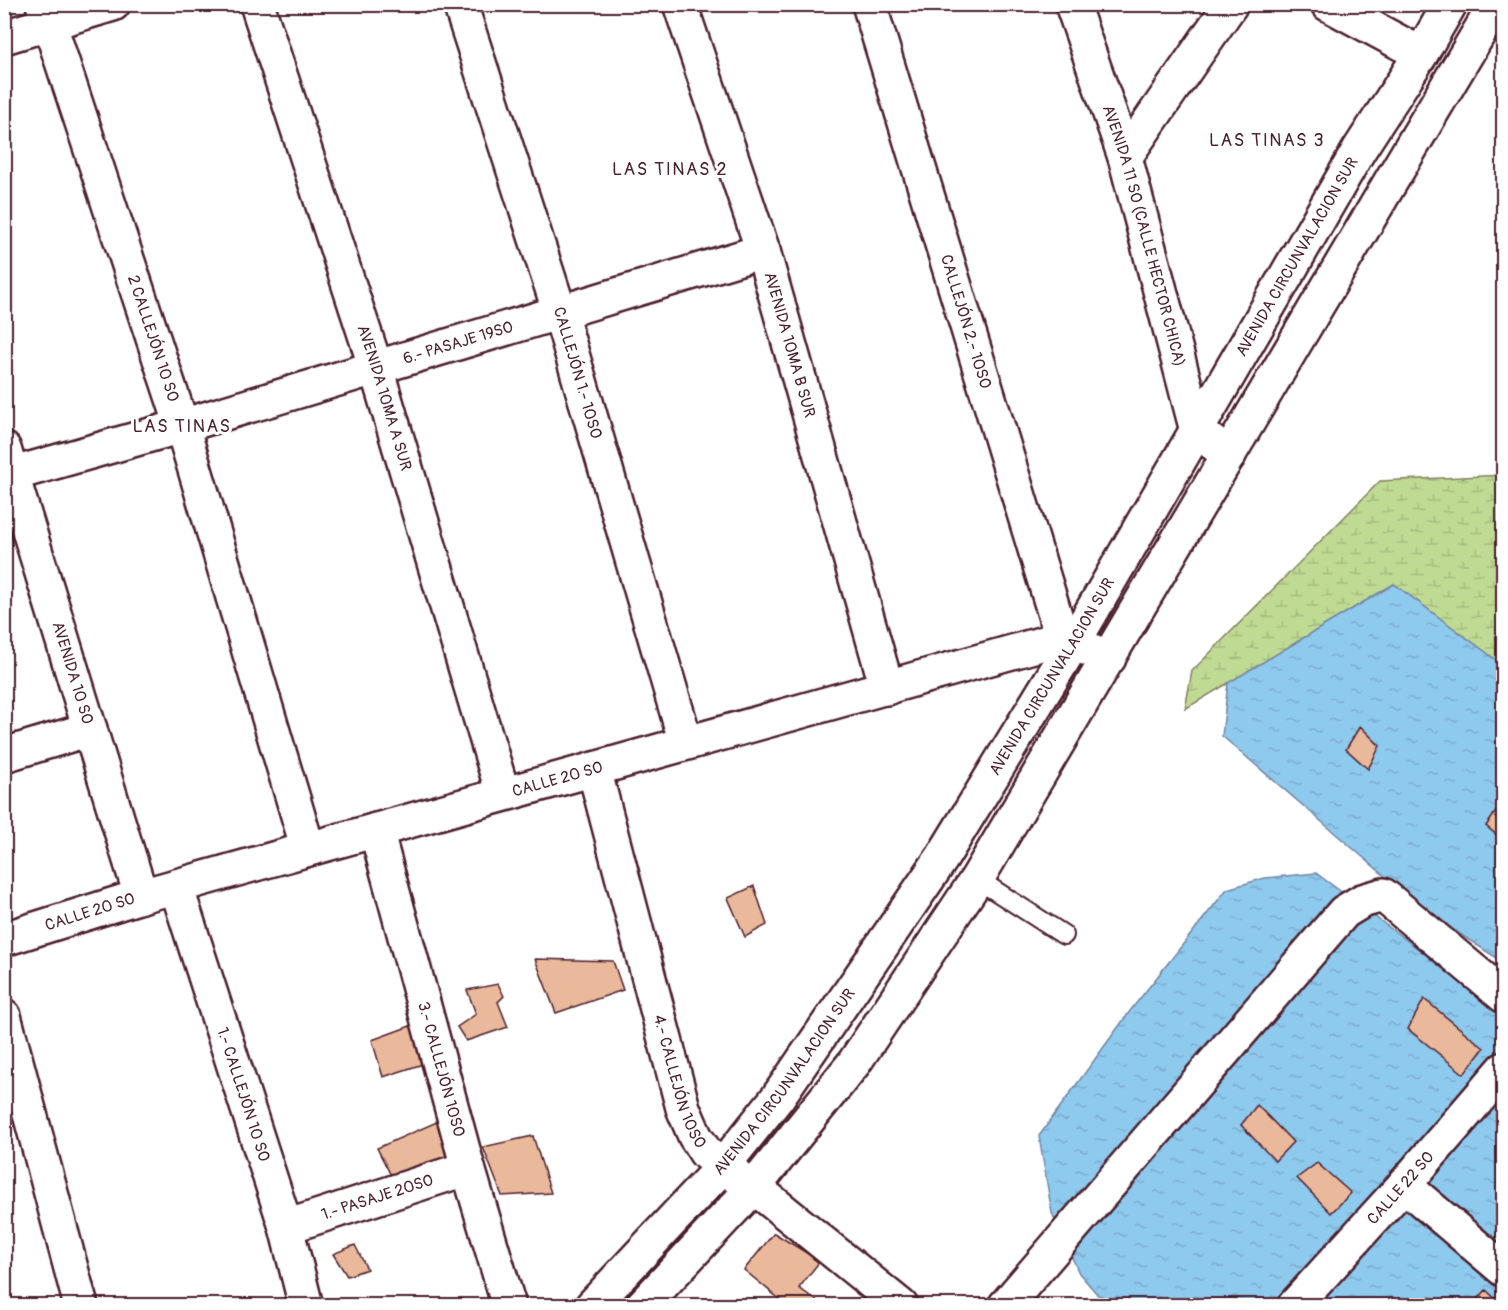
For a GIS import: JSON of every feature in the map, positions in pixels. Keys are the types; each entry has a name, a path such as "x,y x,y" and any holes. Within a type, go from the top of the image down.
{"street":[{"path":"4,37 46,14 113,4"},
{"name":"AVENIDA 10MA A SUR","path":"257,4 376,368 503,794"},
{"name":"CALLEJÓN 1.- 10SO","path":"460,4 560,313 686,743"},
{"name":"AVENIDA 10MA B SUR","path":"680,4 763,251 887,688"},
{"name":"CALLEJÓN 2.- 10SO","path":"869,4 1068,640"},
{"name":"AVENIDA 11 SO (CALLE HECTOR CHICA)","path":"1072,4 1125,157 1197,431"},
{"path":"1125,157 1231,4"},
{"path":"1328,4 1421,54"},
{"name":"AVENIDA CIRCUNVALACION SUR","path":"592,1305 722,1167 778,1097 936,868 1068,640 1197,431 1359,150 1421,54 1450,4"},
{"path":"642,1305 754,1187 854,1063 977,879 1496,4"},
{"name":"2 CALLEJÓN 10 SO","path":"46,14 182,426 308,849"},
{"path":"1359,150 1396,176"},
{"name":"6.- PASAJE 19SO","path":"9,461 182,426 763,251"},
{"path":"1197,431 1229,455"},
{"name":"AVENIDA 10 SO","path":"9,461 141,896"},
{"path":"1068,640 1108,658"},
{"name":"CALLE 20 SO","path":"4,939 141,896 503,794 1068,640"},
{"path":"4,755 90,729"},
{"name":"4.- CALLEJÓN 10SO","path":"594,769 683,1108 695,1136 706,1153 722,1167 754,1187 901,1305"},
{"name":"3.- CALLEJÓN 10SO","path":"376,830 468,1168 508,1305"},
{"name":"1.- CALLEJÓN 10 SO","path":"176,886 286,1227 306,1305"},
{"path":"1005,1305 1344,912 1362,901 1383,895 1503,996"},
{"path":"4,1016 81,1305"},
{"name":"CALLE 22 SO","path":"1294,1305 1404,1185 1503,1069"},
{"name":"1.- PASAJE 20SO","path":"286,1227 468,1168"},
{"path":"1404,1185 1503,1270"}],"lane":[{"path":"977,879 1064,935"}],"green space":[{"path":"1503,475 1503,665 1394,584 1185,709 1192,671 1380,481"}],"water":[{"path":"1394,584 1503,665 1503,962 1429,914 1222,736 1228,683"},
{"path":"1316,873 1503,1012 1503,1305 1126,1305 1098,1295 1079,1273 1052,1213 1039,1136 1130,1011 1227,889 1265,878"}],"building":[{"path":"1360,726 1380,746 1368,769 1346,749"},
{"path":"1504,800 1504,841 1486,826"},
{"path":"754,886 767,925 745,937 728,898"},
{"path":"535,959 613,961 623,990 556,1013"},
{"path":"498,984 504,996 498,1002 508,1027 466,1041 457,1027 476,1014 467,990"},
{"path":"1424,999 1484,1048 1464,1074 1408,1029"},
{"path":"413,1025 429,1062 383,1077 372,1040"},
{"path":"1257,1105 1293,1142 1275,1161 1241,1125"},
{"path":"439,1121 449,1168 397,1187 377,1148"},
{"path":"533,1136 551,1193 502,1196 483,1147"},
{"path":"1317,1163 1351,1193 1331,1213 1297,1178"},
{"path":"774,1233 820,1261 799,1288 824,1306 788,1306 744,1270"},
{"path":"355,1245 367,1269 347,1276 333,1254"},
{"path":"1486,1290 1503,1306 1472,1306"}],"district":[{"name":"LAS TINAS 3","path":"1267,140"},
{"name":"LAS TINAS 2","path":"670,169"},
{"name":"LAS TINAS","path":"182,426"}]}
